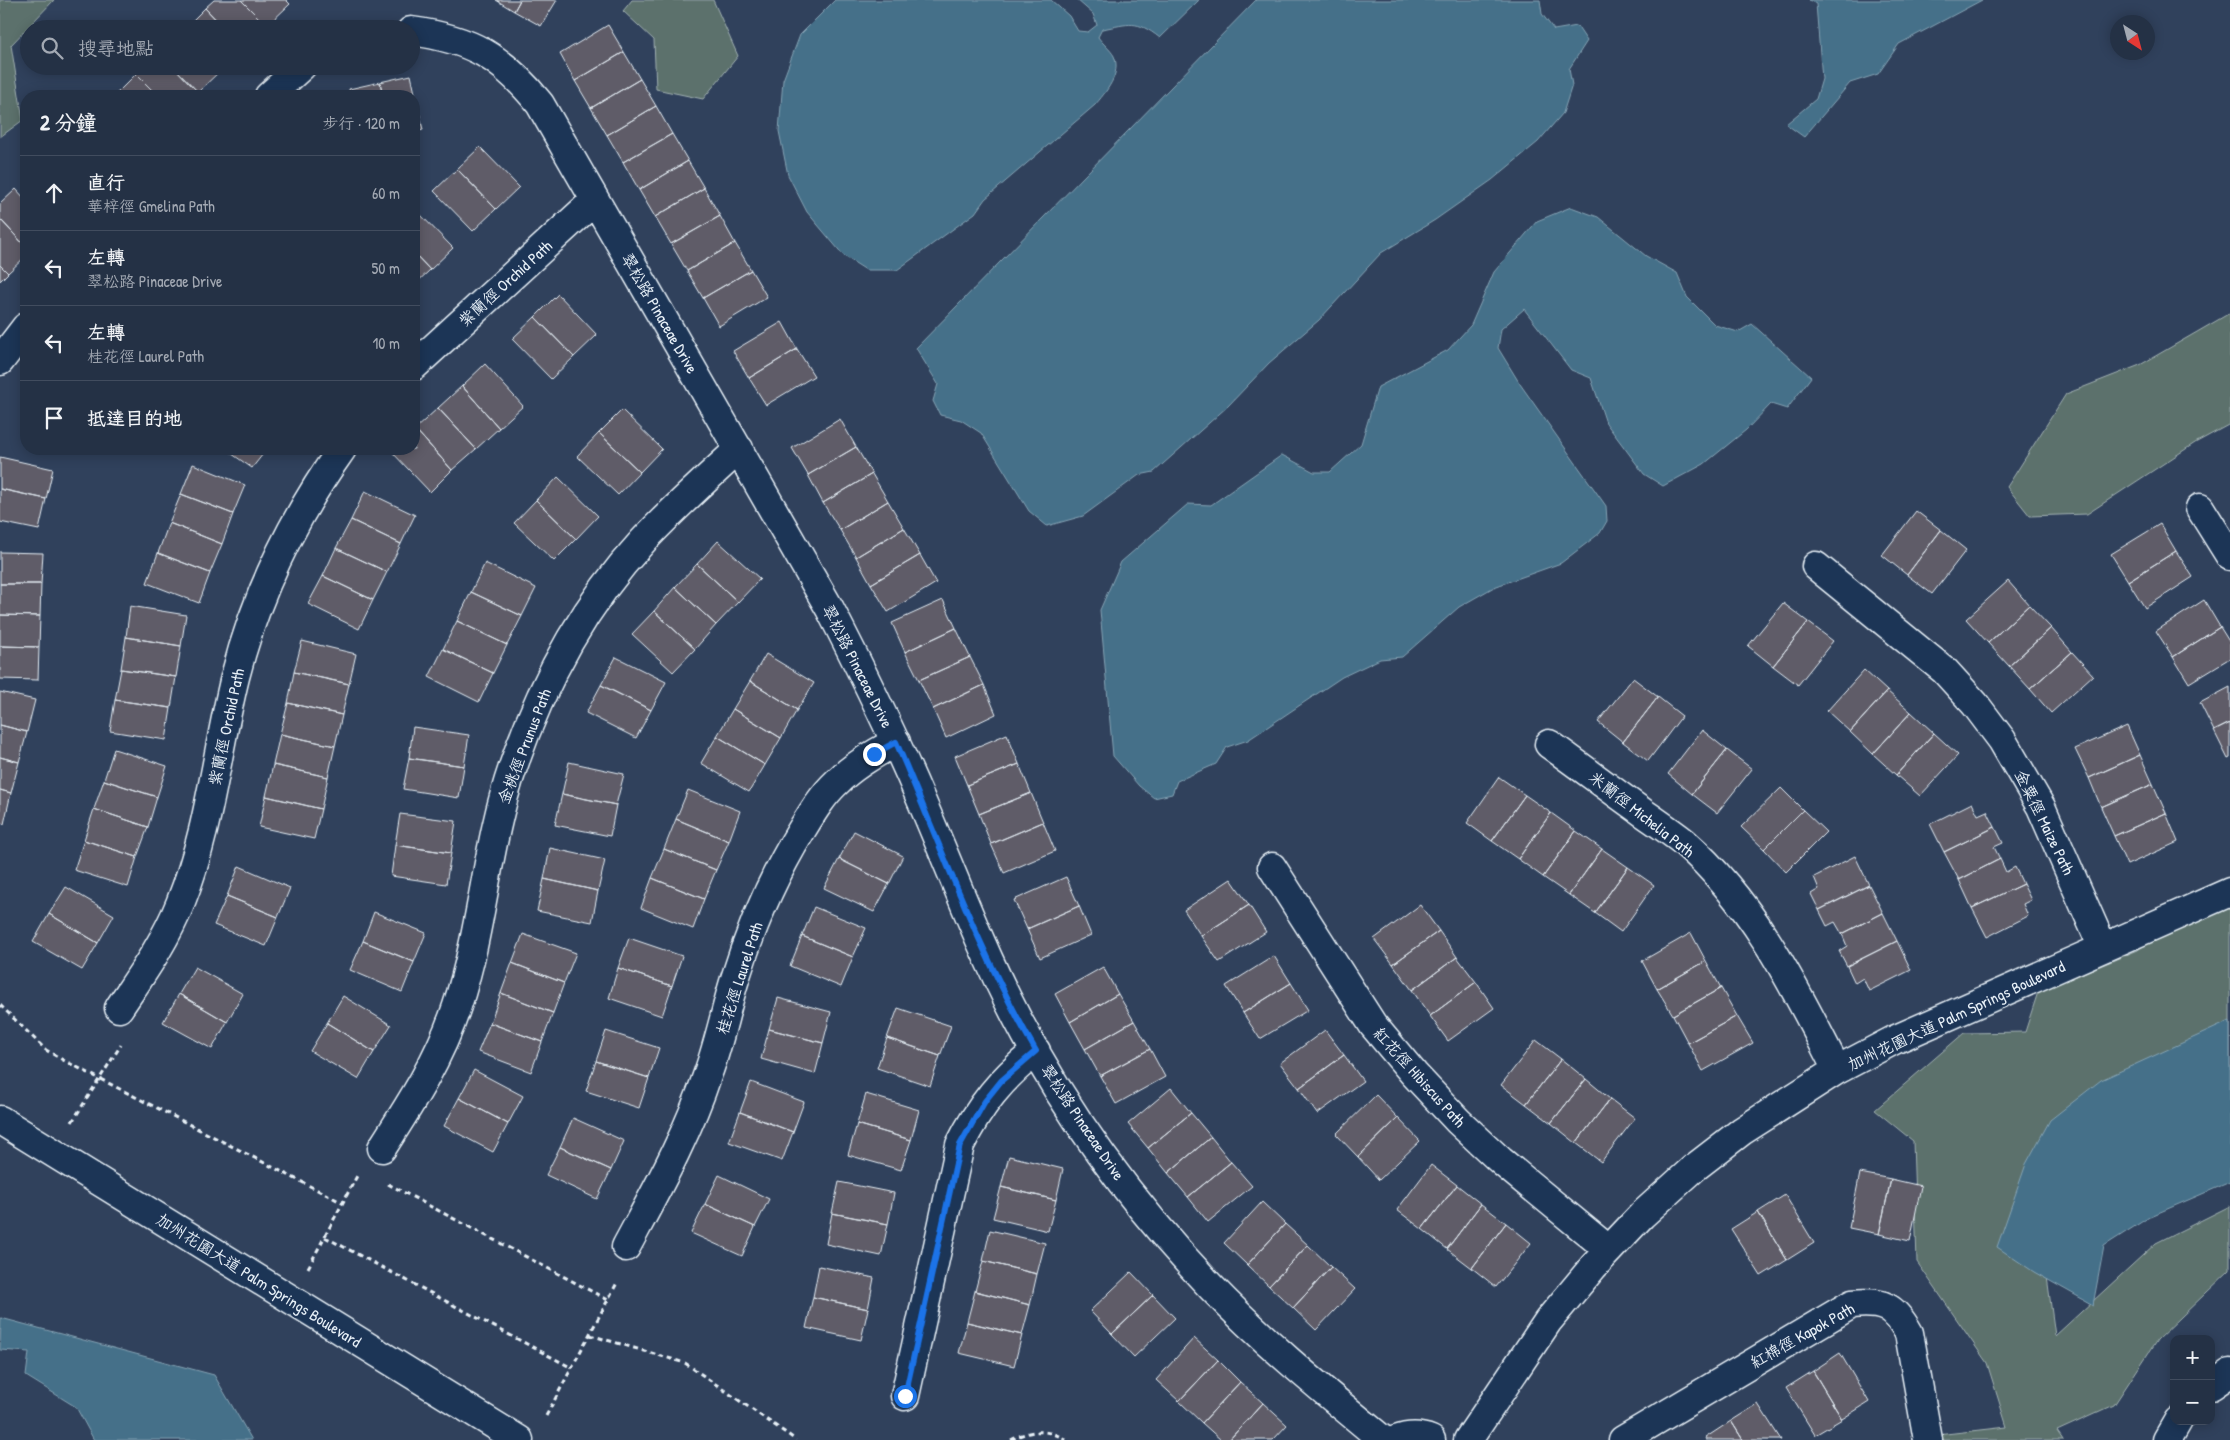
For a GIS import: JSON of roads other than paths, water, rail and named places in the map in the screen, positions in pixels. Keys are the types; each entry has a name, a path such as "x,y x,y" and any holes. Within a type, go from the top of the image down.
{"street":[{"name":"翠松路 Pinaceae Drive","path":"420,32 441,35 470,45 497,60 521,80 540,104 835,618 896,742 980,944 1017,1018 1059,1090 1106,1159 1157,1225 1212,1287 1272,1346 1383,1440"},
{"path":"275,90 292,75"},
{"name":"紫蘭徑 Orchid Path","path":"420,360 595,200"},
{"path":"0,361 20,335"},
{"name":"金桃徑 Prunus Path","path":"382,1148 424,1083 442,1045 457,1006 468,966 503,801 531,718 553,671 579,626 609,582 678,505 739,449"},
{"name":"紫蘭徑 Orchid Path","path":"119,1008 161,943 180,905 194,866 206,826 235,677 249,627 268,578 290,531 316,486 338,455"},
{"path":"2200,508 2230,556"},
{"name":"金粟徑 Maize Path","path":"1816,566 1945,671 1975,704 2002,740 2041,807 2103,948"},
{"name":"桂花徑 Laurel Path","path":"626,1248 671,1163 691,1118 708,1074 734,982 749,939 766,896 792,846 821,799 836,782 853,767 896,742"},
{"name":"米蘭徑 Michelia Path","path":"1549,744 1684,842 1715,874 1744,907 1767,939 1787,972 1837,1070"},
{"name":"紅花徑 Hibiscus Path","path":"1272,867 1373,1025 1414,1074 1458,1121 1501,1161 1609,1250"},
{"name":"加州花園大道 Palm Springs Boulevard","path":"1468,1440 1548,1322 1609,1250 1642,1215 1694,1168 1742,1131 1837,1070 1894,1040 2230,892"},
{"path":"905,1396 960,1145 976,1116 1001,1081 1036,1051"},
{"name":"加州花園大道 Palm Springs Boulevard","path":"0,1120 519,1440"},
{"name":"紅棉徑 Kapok Path","path":"1623,1440 1852,1304 1872,1302 1889,1307 1902,1321 1909,1333 1928,1440"},
{"path":"2215,1383 2230,1373"},
{"path":"2167,1440 2176,1425"},
{"path":"1396,1440 1405,1437 1424,1437 1431,1440"}],"water":[{"path":"835,0 1051,0 1069,16 1078,31 1088,32 1097,25 1093,14 1077,0 1199,0 1160,38 1145,28 1132,24 1102,29 1098,37 1114,56 1116,70 1111,83 1095,105 985,199 975,213 897,270 866,270 844,256 807,212 788,175 779,131 783,80 800,35"},
{"path":"1256,0 1540,0 1542,14 1554,30 1577,26 1587,41 1569,69 1572,85 1563,113 1538,142 1492,180 1435,220 1381,253 1319,320 1269,363 1228,406 1154,472 1139,475 1083,516 1047,526 1029,511 981,433 961,420 940,415 933,401 938,384 916,348"},
{"path":"1809,0 1982,0 1899,44 1878,74 1850,83 1804,137 1786,124 1816,99 1822,79 1816,4"},
{"path":"1571,207 1598,217 1646,256 1677,273 1687,297 1715,325 1738,332 1752,324 1811,377 1787,409 1771,404 1746,430 1704,464 1663,486 1644,474 1606,423 1591,378 1571,370 1524,309 1501,329 1498,348 1520,384 1606,506 1607,521 1600,533 1561,563 1494,587 1459,607 1402,657 1380,659 1342,677 1248,740 1227,747 1216,764 1177,781 1172,794 1154,798 1139,786 1113,756 1100,610 1121,562 1188,504 1211,505 1282,455 1314,472 1330,472 1361,444 1378,387 1448,350 1471,325 1494,272 1537,221"},
{"path":"2230,1021 2230,1182 2151,1216 2104,1246 2093,1305 2034,1272 1997,1247 2026,1164 2050,1120 2101,1080"},
{"path":"1,1318 214,1375 252,1440 94,1440 76,1407 26,1376 29,1352 0,1350"}]}
